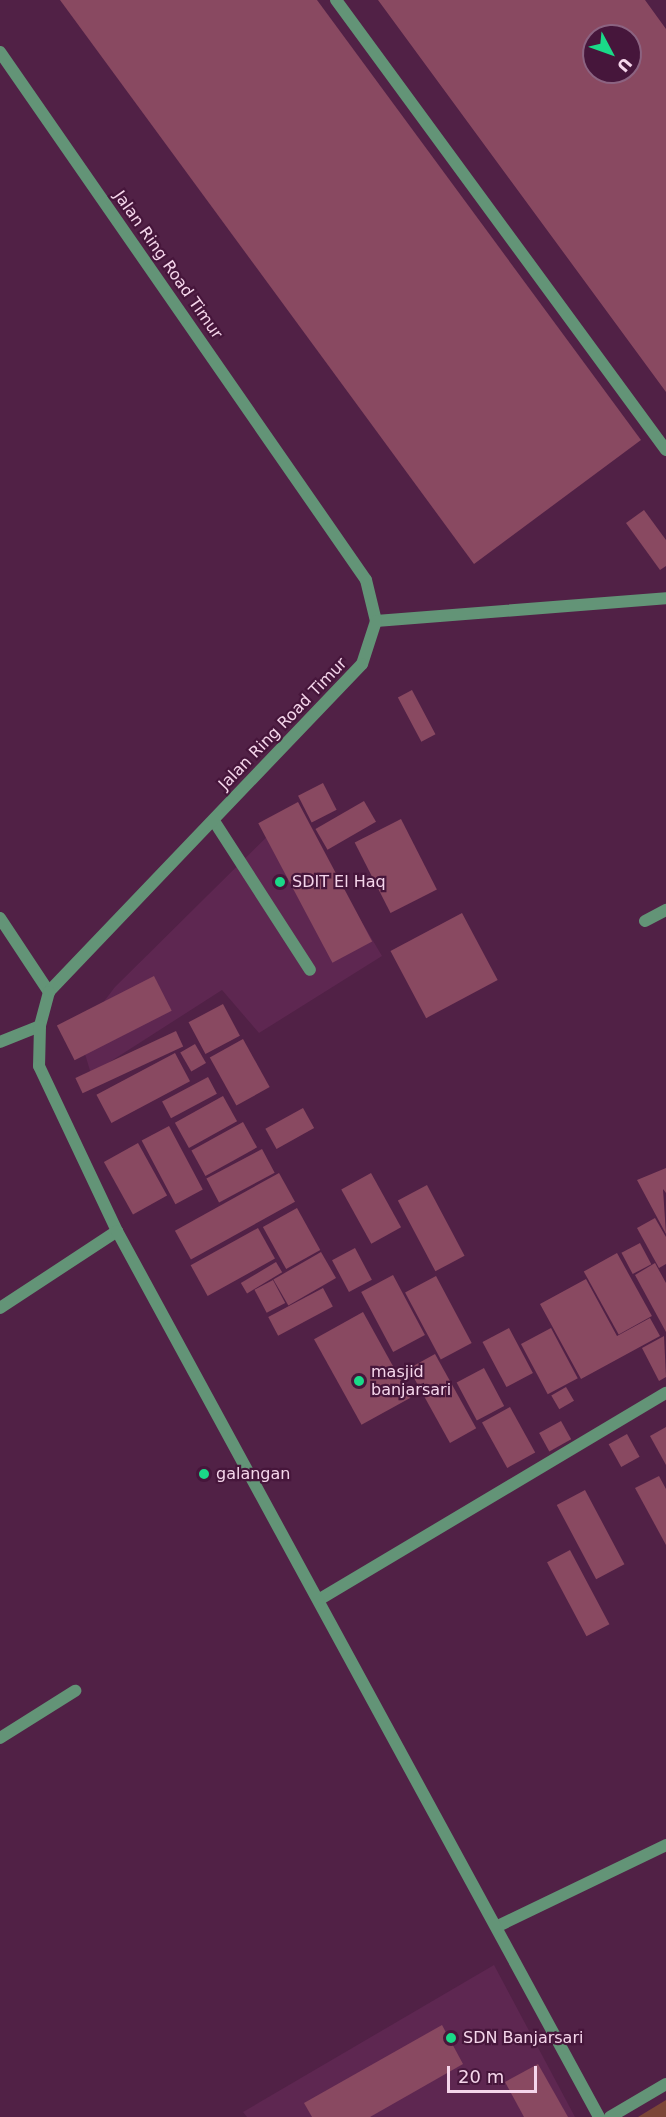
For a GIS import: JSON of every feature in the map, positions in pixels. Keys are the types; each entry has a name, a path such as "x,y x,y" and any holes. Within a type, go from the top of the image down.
{"street":[{"path":"336,0 666,450"},
{"name":"Jalan Ring Road Timur","path":"0,52 366,580 376,621 362,664 49,992 40,1026 39,1066 117,1231 498,1926 598,2117"},
{"path":"376,621 666,598"},
{"path":"214,821 310,970"},
{"path":"645,921 666,910"},
{"path":"0,918 49,992"},
{"path":"0,1042 40,1026"},
{"path":"0,1308 117,1231"},
{"path":"320,1599 666,1393"},
{"path":"0,1738 75,1691"},
{"path":"498,1926 666,1845"},
{"path":"610,2117 666,2084"}],"shaded area":[{"name":"SDIT El Haq","path":"295,809 382,956 259,1033 222,990 91,1074 79,1034 115,987"},
{"name":"SDN Banjarsari","path":"494,1965 575,2117 247,2117 243,2112"},
{"path":"666,2100 666,2117 638,2117"}],"building":[{"path":"60,0 317,0 641,440 474,564"},
{"path":"378,0 645,0 666,29 666,392"},
{"path":"644,510 666,540 666,566 660,570 626,523"},
{"path":"412,690 435,734 421,742 398,698"},
{"path":"323,783 337,810 312,822 298,796"},
{"path":"364,801 376,822 328,850 316,829"},
{"path":"298,802 372,942 332,963 258,823"},
{"path":"401,819 437,889 391,913 355,843"},
{"path":"462,913 498,980 426,1018 390,951"},
{"path":"154,976 172,1011 75,1060 57,1025"},
{"path":"223,1004 240,1036 205,1054 189,1022"},
{"path":"176,1031 183,1046 83,1093 75,1078"},
{"path":"243,1039 270,1087 236,1106 210,1057"},
{"path":"195,1044 206,1063 191,1072 180,1052"},
{"path":"175,1053 190,1081 111,1123 96,1095"},
{"path":"208,1077 217,1094 171,1118 162,1101"},
{"path":"223,1096 237,1121 189,1148 175,1123"},
{"path":"303,1108 314,1128 277,1149 265,1129"},
{"path":"243,1122 257,1147 205,1176 191,1151"},
{"path":"169,1126 203,1190 175,1204 142,1141"},
{"path":"138,1143 167,1195 133,1214 104,1162"},
{"path":"262,1149 275,1173 219,1202 206,1179"},
{"path":"666,1168 666,1193 663,1189 666,1234 637,1180"},
{"path":"279,1173 295,1202 191,1260 175,1231"},
{"path":"371,1173 401,1227 371,1244 341,1189"},
{"path":"427,1185 465,1256 435,1271 398,1200"},
{"path":"297,1208 320,1250 286,1269 263,1227"},
{"path":"655,1218 666,1237 666,1264 659,1268 637,1228"},
{"path":"258,1228 275,1259 208,1296 191,1265"},
{"path":"640,1243 651,1264 633,1274 621,1253"},
{"path":"355,1248 372,1280 349,1292 332,1260"},
{"path":"321,1252 336,1278 288,1305 273,1280"},
{"path":"617,1253 652,1316 619,1334 584,1271"},
{"path":"276,1262 282,1272 247,1293 241,1283"},
{"path":"655,1263 666,1283 666,1332 635,1275"},
{"path":"393,1275 425,1335 393,1352 361,1292"},
{"path":"436,1276 472,1343 441,1360 405,1292"},
{"path":"586,1279 617,1336 650,1318 660,1336 581,1379 540,1304"},
{"path":"273,1280 285,1303 267,1313 254,1290"},
{"path":"323,1288 333,1307 278,1336 268,1317"},
{"path":"363,1312 411,1398 362,1425 314,1339"},
{"path":"509,1328 533,1373 506,1387 483,1342"},
{"path":"551,1328 578,1378 548,1394 521,1344"},
{"path":"664,1336 666,1377 659,1381 642,1348"},
{"path":"435,1354 476,1428 450,1443 409,1369"},
{"path":"484,1368 504,1406 477,1421 457,1383"},
{"path":"566,1387 574,1401 559,1409 551,1396"},
{"path":"510,1407 535,1452 507,1468 482,1423"},
{"path":"561,1421 571,1439 549,1451 539,1433"},
{"path":"666,1427 666,1465 650,1436"},
{"path":"627,1434 640,1457 621,1467 609,1444"},
{"path":"659,1476 666,1489 666,1545 635,1488"},
{"path":"585,1490 624,1564 596,1579 557,1505"},
{"path":"570,1550 609,1624 586,1636 547,1562"},
{"path":"442,2025 463,2064 370,2117 312,2117 304,2103"},
{"path":"538,2064 568,2117 524,2117 505,2082"}],"place":[{"name":"SDIT El Haq","path":"280,882"},
{"name":"masjid banjarsari","path":"359,1381"},
{"name":"galangan","path":"204,1474"},
{"name":"SDN Banjarsari","path":"451,2038"}]}
